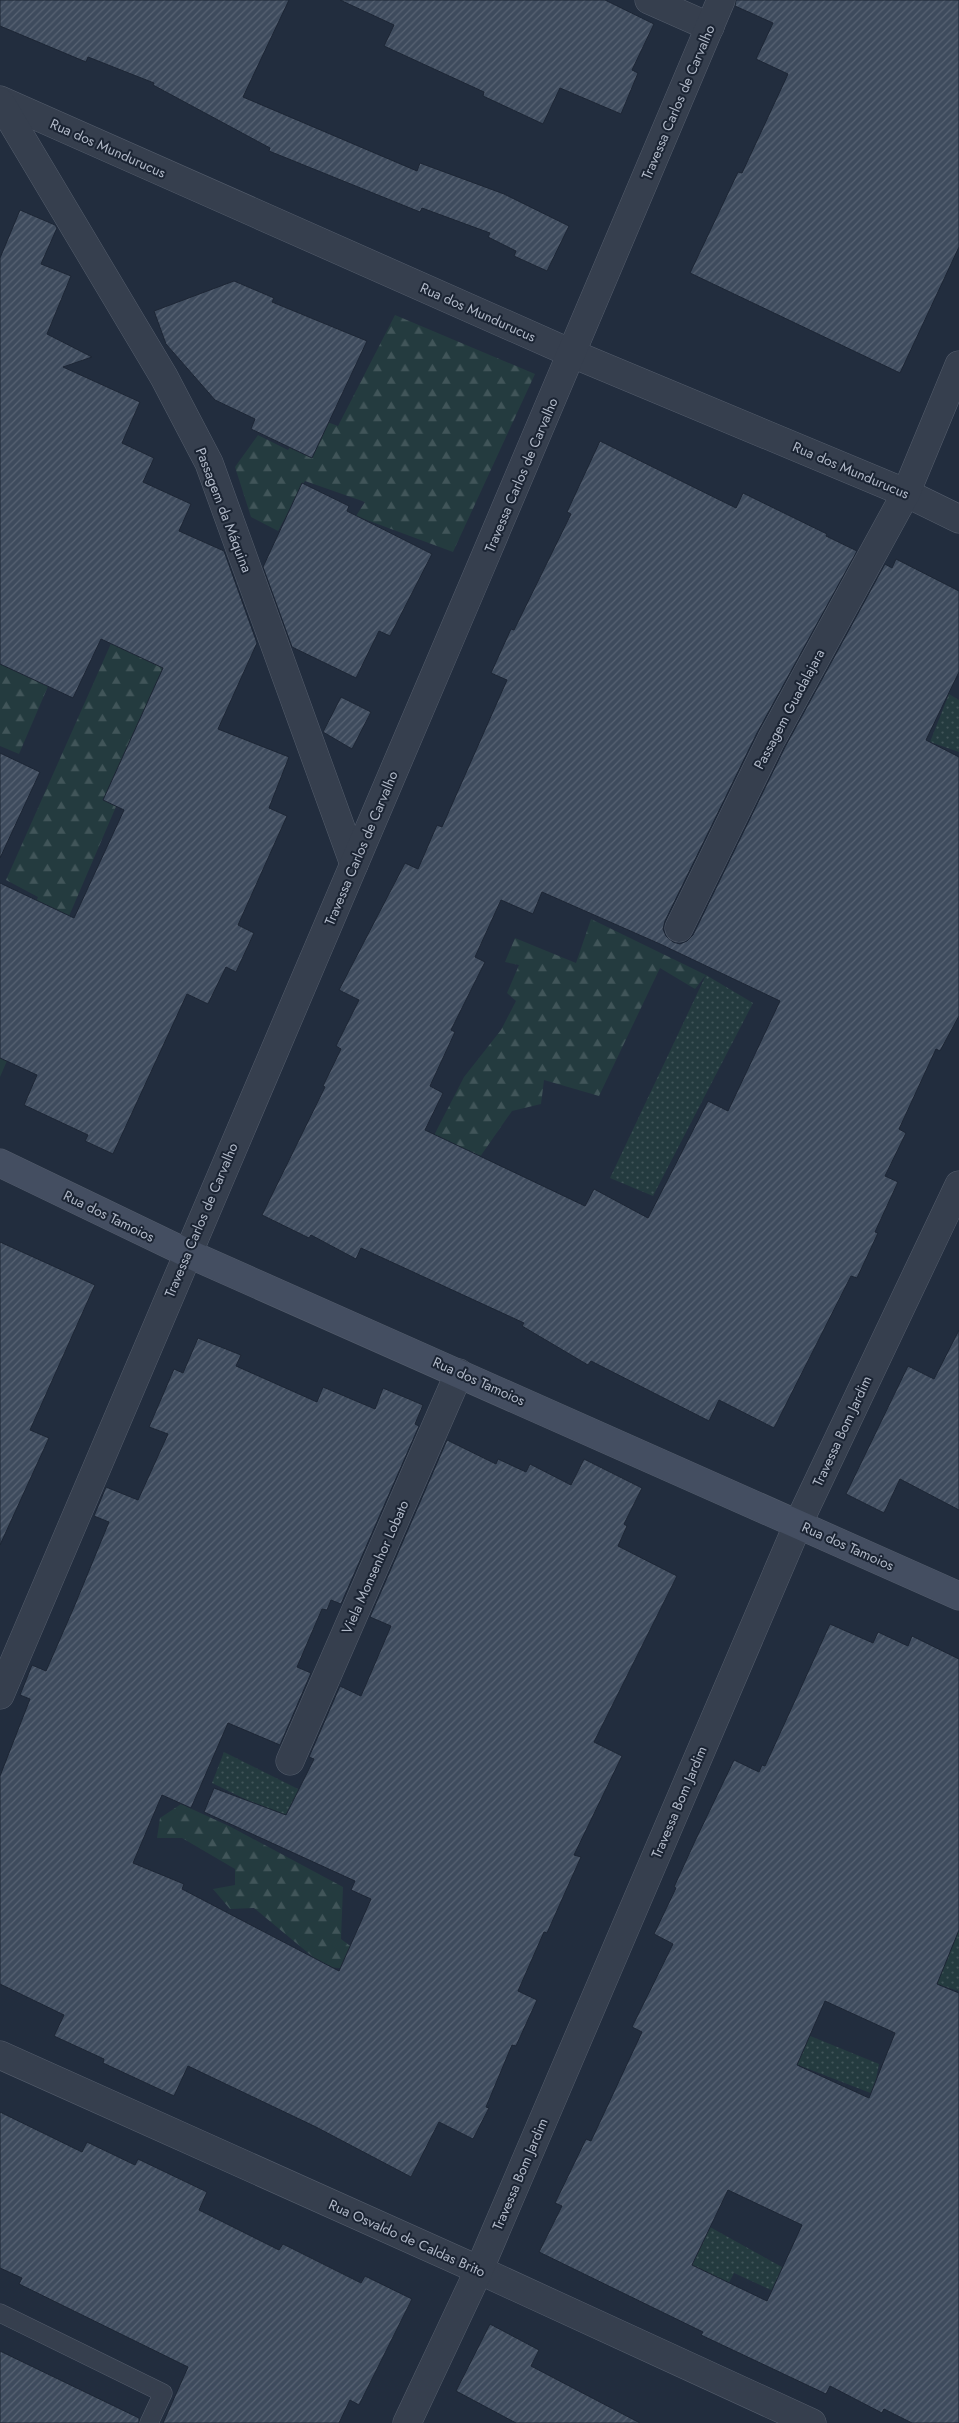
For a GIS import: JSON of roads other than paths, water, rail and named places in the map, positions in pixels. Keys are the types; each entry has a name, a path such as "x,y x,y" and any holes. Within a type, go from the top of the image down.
{"street":[{"path":"649,0 710,27"},
{"name":"Travessa Carlos de Carvalho","path":"0,1695 187,1253 573,354 721,0"},
{"name":"Rua dos Mundurucus","path":"0,101 573,354 906,493 959,519"},
{"name":"Passagem da Máquina","path":"0,101 164,377 208,463 354,864"},
{"name":"Passagem Guadalajara","path":"679,928 771,740 906,493 959,365"},
{"name":"Rua dos Tamoios","path":"0,1163 187,1253 959,1596"},
{"name":"Travessa Bom Jardim","path":"407,2423 479,2270 798,1524 959,1185"},
{"name":"Viela Monsenhor Lobato","path":"290,1761 459,1373"},
{"name":"Rua Osvaldo de Caldas Brito","path":"0,2055 479,2270 812,2423"}],"lane":[{"path":"0,2313 163,2393 149,2423"}]}
